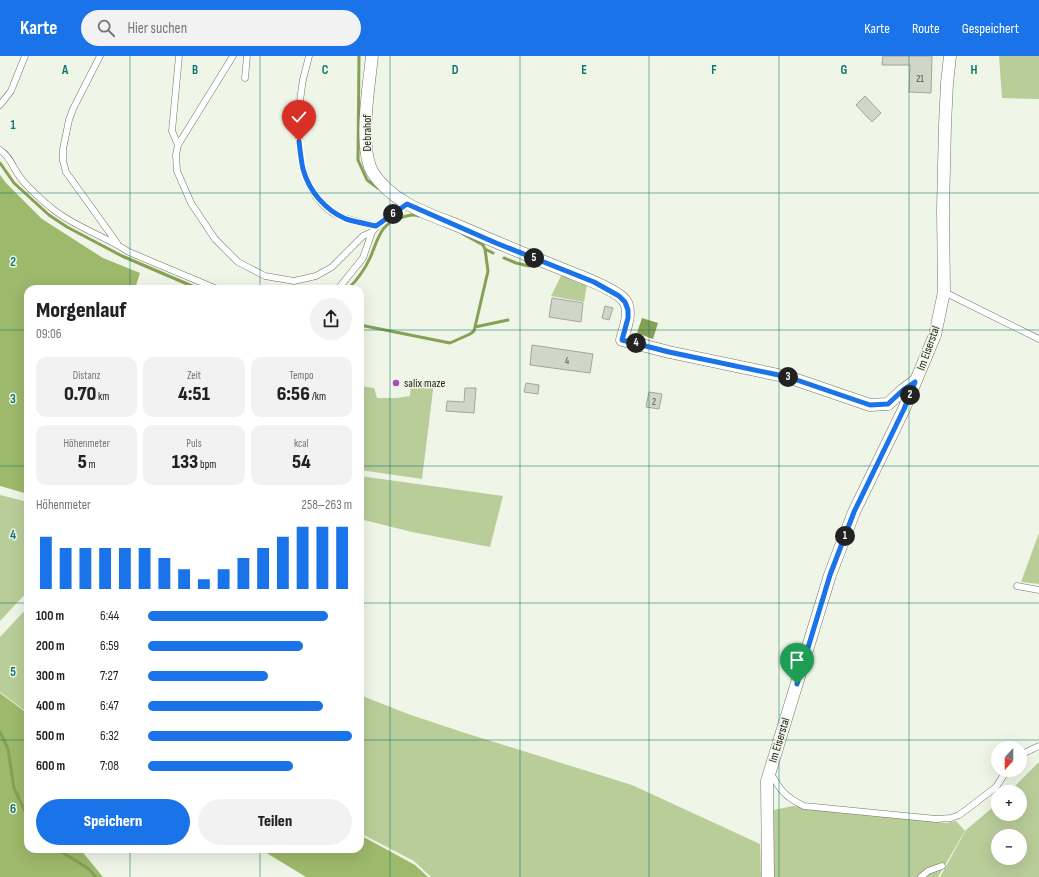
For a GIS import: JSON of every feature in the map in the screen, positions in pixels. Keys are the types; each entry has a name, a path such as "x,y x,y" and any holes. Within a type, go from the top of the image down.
{"street":[{"name":"Debrahof","path":"372,56 365,141 367,157 373,172 385,187 407,204 496,243 594,282 619,296 625,302 628,310 628,318 622,340 669,352 788,377 870,405 888,404 903,390 915,382"},
{"name":"Im Eiserstal","path":"768,877 767,781 830,575 854,512 904,409 935,335 944,292 943,209 945,125 950,56"}],"lane":[{"path":"0,105 11,91 25,56"},
{"path":"100,56 73,109 63,149 63,161 66,172 116,243"},
{"path":"178,145 172,131 179,56"},
{"path":"233,56 178,145 176,155 178,171 191,203 215,239 238,262 265,276 294,281 316,276 332,267 363,236 372,232"},
{"path":"245,78 247,56"},
{"path":"309,56 302,85 300,112 299,141 303,169 311,189 320,201 331,211 347,219 376,226"},
{"path":"0,150 6,154 21,178 54,210 85,230 116,243 129,252 207,285"},
{"path":"341,285 363,258 372,232 376,226 407,204"},
{"path":"944,292 1039,339"},
{"path":"1017,586 1039,590"},
{"path":"1027,752 1039,746"},
{"path":"770,770 777,784 786,796 804,806 936,819 951,818 963,812 996,787 1002,777"},
{"path":"921,877 928,871 942,866"}],"shaded area":[{"path":"999,56 1039,56 1039,99 1002,98"},
{"path":"0,175 42,219 103,258 140,273 136,285 24,285 24,493 0,486"},
{"path":"562,274 587,285 584,302 551,296"},
{"path":"642,318 658,323 653,339 637,333"},
{"path":"418,380 434,382 422,479 364,471 364,387 374,388 377,398 397,398 410,396 411,382"},
{"path":"364,477 503,496 490,547 412,532 364,520"},
{"path":"0,495 24,501 24,595 0,621"},
{"path":"1039,533 1039,584 1021,582"},
{"path":"24,611 24,710 0,692 0,637"},
{"path":"0,693 24,711 24,853 83,853 103,877 0,877"},
{"path":"364,697 408,714 462,732 632,785 760,844 761,877 431,877 414,861 364,835"},
{"path":"1039,762 1039,877 940,877 966,830 991,809 991,821 1027,821 1027,785 1016,785 1024,777 1027,777 1027,774"},
{"path":"793,806 947,823 956,821 965,831 938,877 774,877 773,810"},
{"path":"364,837 415,865 428,877 306,877 267,853 364,853"}],"building":[{"path":"883,56 932,56 931,93 909,92 910,65 882,65"},
{"path":"865,96 881,113 872,122 856,105"},
{"path":"552,298 583,303 581,322 549,317"},
{"path":"605,306 613,308 609,320 602,318"},
{"path":"532,345 593,354 590,373 530,365"},
{"path":"526,383 539,385 538,394 524,392"},
{"path":"465,388 476,388 474,413 446,411 447,401 464,402"},
{"path":"649,392 662,394 659,409 646,407"}],"waterway":[{"path":"359,56 358,160 367,180 378,188"},
{"path":"0,163 14,183 49,215 67,227 122,256 190,285"},
{"path":"352,285 366,266 378,238 385,227 395,219 411,215 419,216"},
{"path":"463,234 483,245 485,249 493,253"},
{"path":"364,326 450,343 470,334 474,331 488,271 485,249"},
{"path":"504,258 529,266"},
{"path":"475,327 508,320"},
{"path":"0,732 8,749 14,788 24,809"},
{"path":"63,853 89,869 96,877"}],"place":[{"name":"salix maze","path":"396,383"}],"route":[{"path":"299,141 303,169 311,189 320,201 331,211 347,219 376,226 407,204 496,243 594,282 619,296 625,302 628,310 628,318 622,340 669,352 788,377 870,405 888,404 903,390 915,382 904,409 854,512 830,575 797,684"}]}
